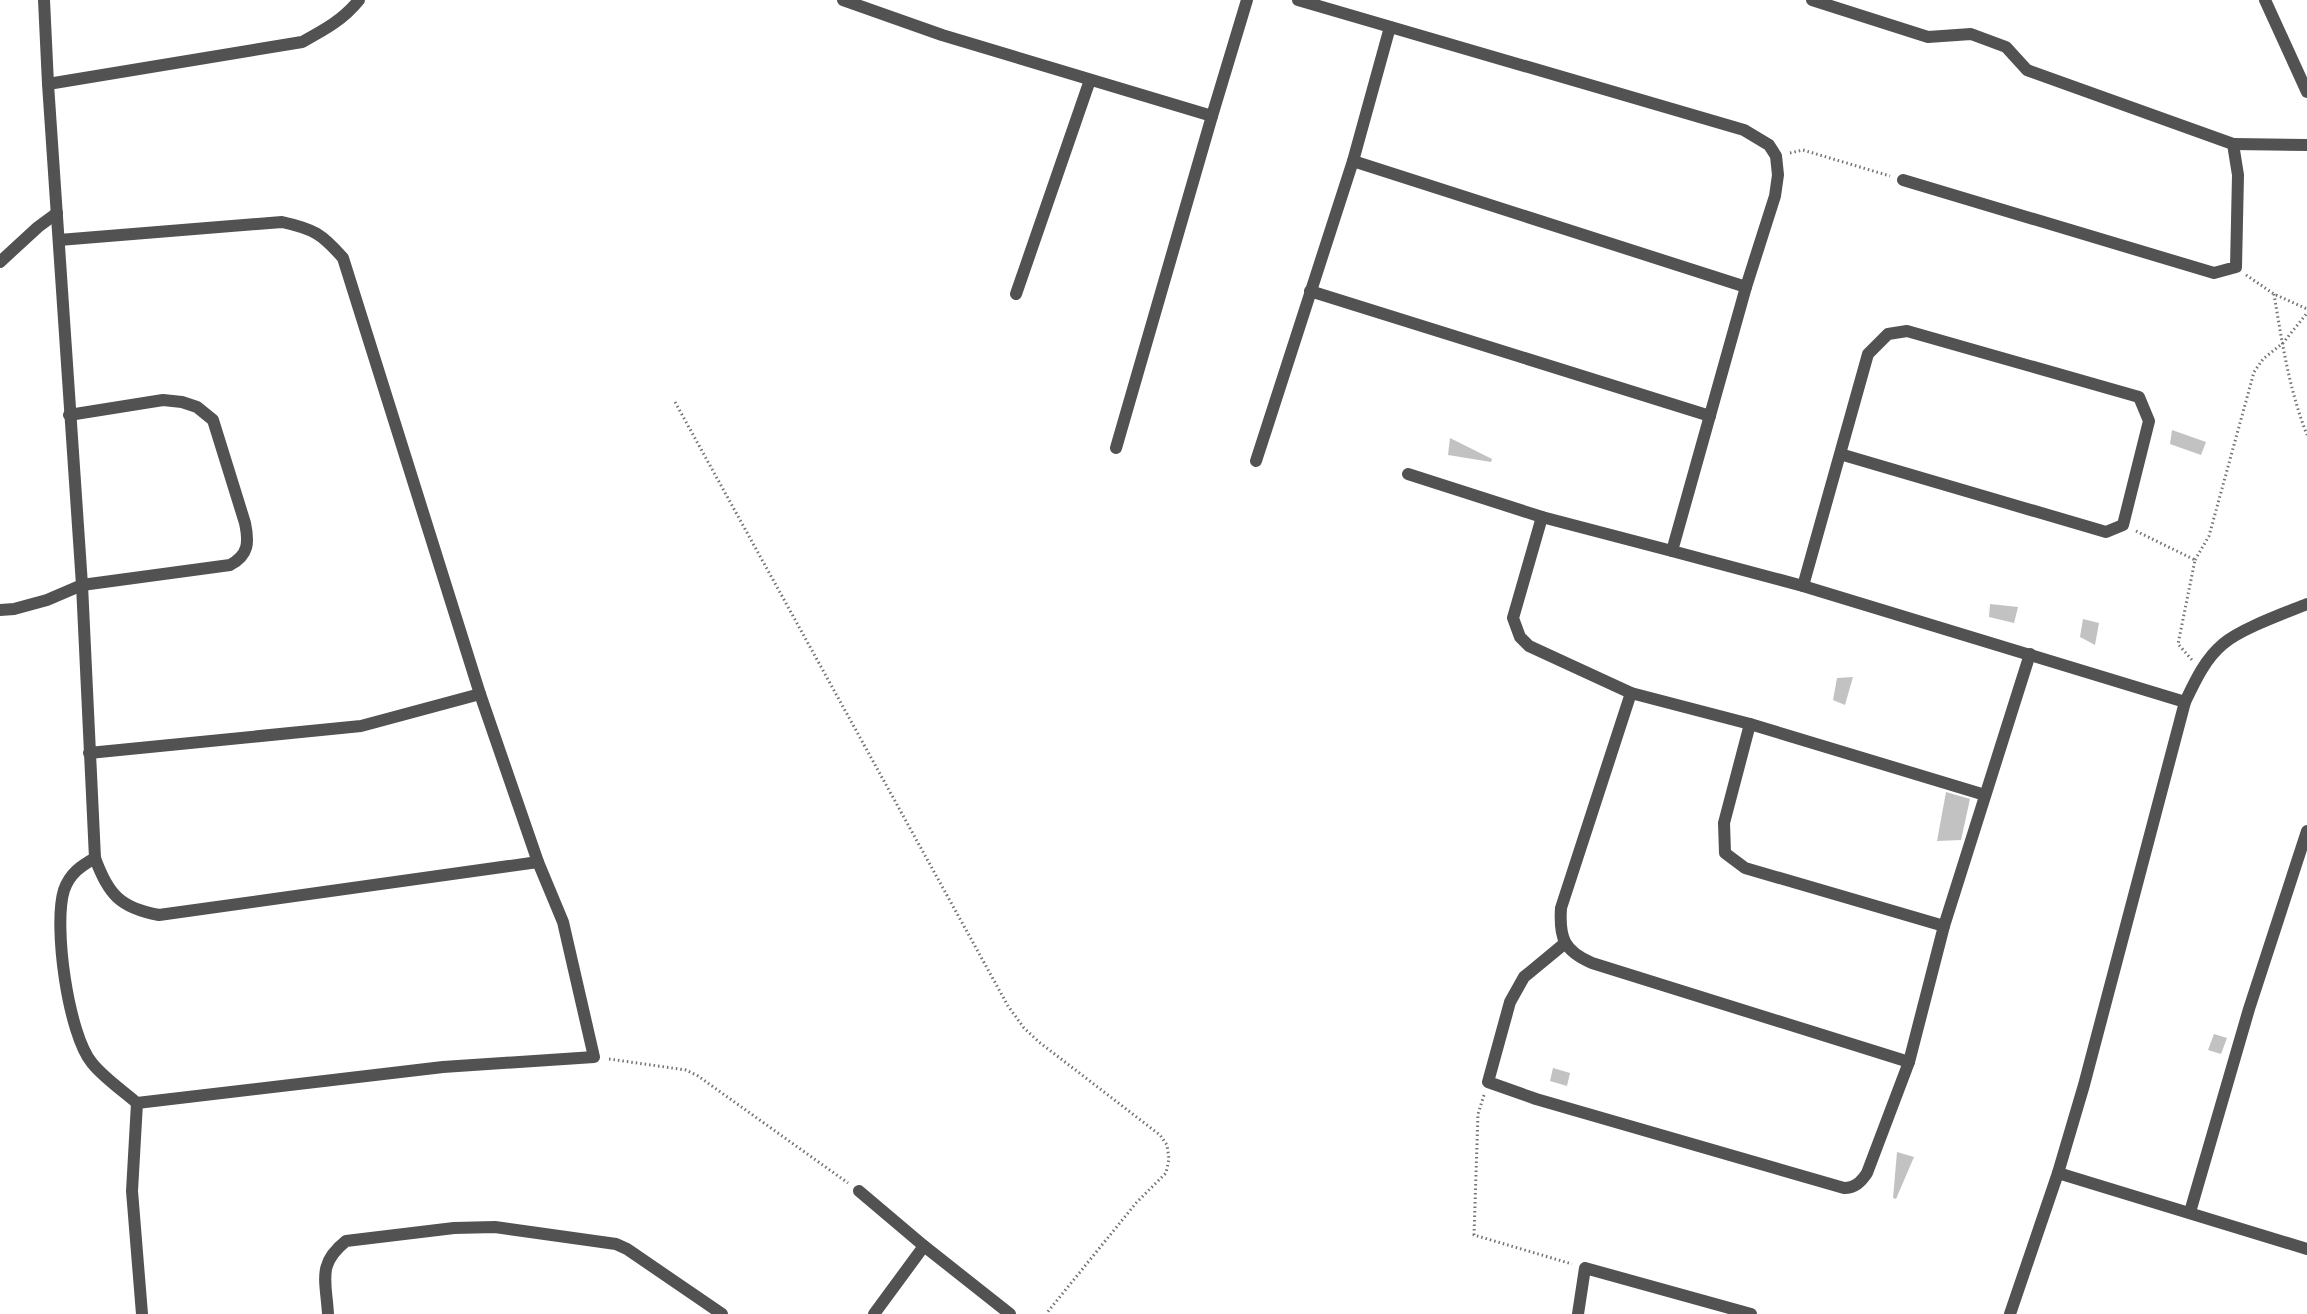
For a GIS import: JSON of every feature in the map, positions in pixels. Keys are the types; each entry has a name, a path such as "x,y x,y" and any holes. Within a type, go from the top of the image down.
{"street":[{"path":"44,0 69,415 82,585 95,858 104,881 118,899 136,911 159,915 538,862"},
{"path":"48,84 302,42 331,27 349,13 359,0"},
{"path":"843,0 942,34 1212,116"},
{"path":"1116,448 1247,0"},
{"path":"1298,0 1744,130 1769,145 1776,156 1778,175 1775,196 1746,287 1672,551"},
{"path":"1812,0 1928,37 1971,34 2006,47 2027,70 2233,144 2307,144"},
{"path":"2265,0 2307,92"},
{"path":"1256,461 1353,161 1390,27"},
{"path":"1016,294 1090,80"},
{"path":"1903,180 2214,273 2236,267 2238,175 2233,144"},
{"path":"1353,161 1746,287"},
{"path":"0,262 57,213"},
{"path":"59,240 282,222 306,227 325,238 343,258 480,694 538,862 564,922 594,1057 443,1067 137,1102 91,1062 74,1025 67,986 60,928 64,889 77,868 95,858"},
{"path":"1310,291 1710,416"},
{"path":"1803,586 1868,354 1888,334 1907,331 2139,398 2149,421 2123,525 2106,532 1840,454"},
{"path":"0,610 14,609 48,600 82,585 230,565 241,559 247,550 248,537 213,420 197,407 182,402 163,400 69,415"},
{"path":"1408,474 1542,517 1803,586 2185,702"},
{"path":"1542,517 1513,618 1520,637 1529,646 1631,693 1750,724 1985,795"},
{"path":"2010,1314 2058,1173 2084,1086 2185,702 2201,670 2223,643 2307,604"},
{"path":"1564,944 1524,978 1510,1002 1488,1082 1536,1099 1844,1188 1856,1186 1867,1173 1909,1062 1944,926 2030,654"},
{"path":"1631,693 1561,908 1560,919 1564,944 1576,956 1592,963 1909,1062"},
{"path":"89,753 361,726 480,694"},
{"path":"1750,724 1724,823 1725,853 1745,868 1944,926"},
{"path":"2190,1212 2249,1009 2307,831"},
{"path":"137,1102 132,1191 142,1314"},
{"path":"2058,1173 2307,1249"},
{"path":"859,1191 924,1246 1011,1314"},
{"path":"328,1314 325,1264 335,1250 346,1241 454,1228 485,1227 616,1244 627,1249 722,1314"},
{"path":"874,1314 924,1246"},
{"path":"1578,1314 1585,1268 1751,1314"}],"path":[{"path":"1776,156 1803,150 1903,180"},
{"path":"2201,670 2178,644 2195,560 2209,536 2254,372 2263,359 2283,343 2307,311 2274,294 2236,267"},
{"path":"2274,294 2289,381 2307,435"},
{"path":"675,402 1008,1006 1024,1028 1039,1042 1160,1135 1167,1146 1169,1158 1166,1173 1136,1203 1046,1314"},
{"path":"2123,525 2195,560"},
{"path":"594,1057 686,1070 692,1073 859,1191"},
{"path":"1488,1082 1478,1114 1474,1235 1585,1268"}],"building":[{"path":"2172,430 2206,442 2201,455 2170,444"},
{"path":"1450,438 1492,459 1491,462 1448,455"},
{"path":"1990,604 2018,607 2014,623 1989,617"},
{"path":"2083,619 2099,623 2095,645 2080,637"},
{"path":"1853,677 1845,705 1833,700 1837,678"},
{"path":"1946,792 1970,799 1961,840 1937,841"},
{"path":"2214,1034 2227,1038 2221,1054 2208,1050"},
{"path":"1553,1068 1570,1073 1567,1086 1550,1081"},
{"path":"1897,1152 1914,1157 1896,1199 1893,1198"}]}
